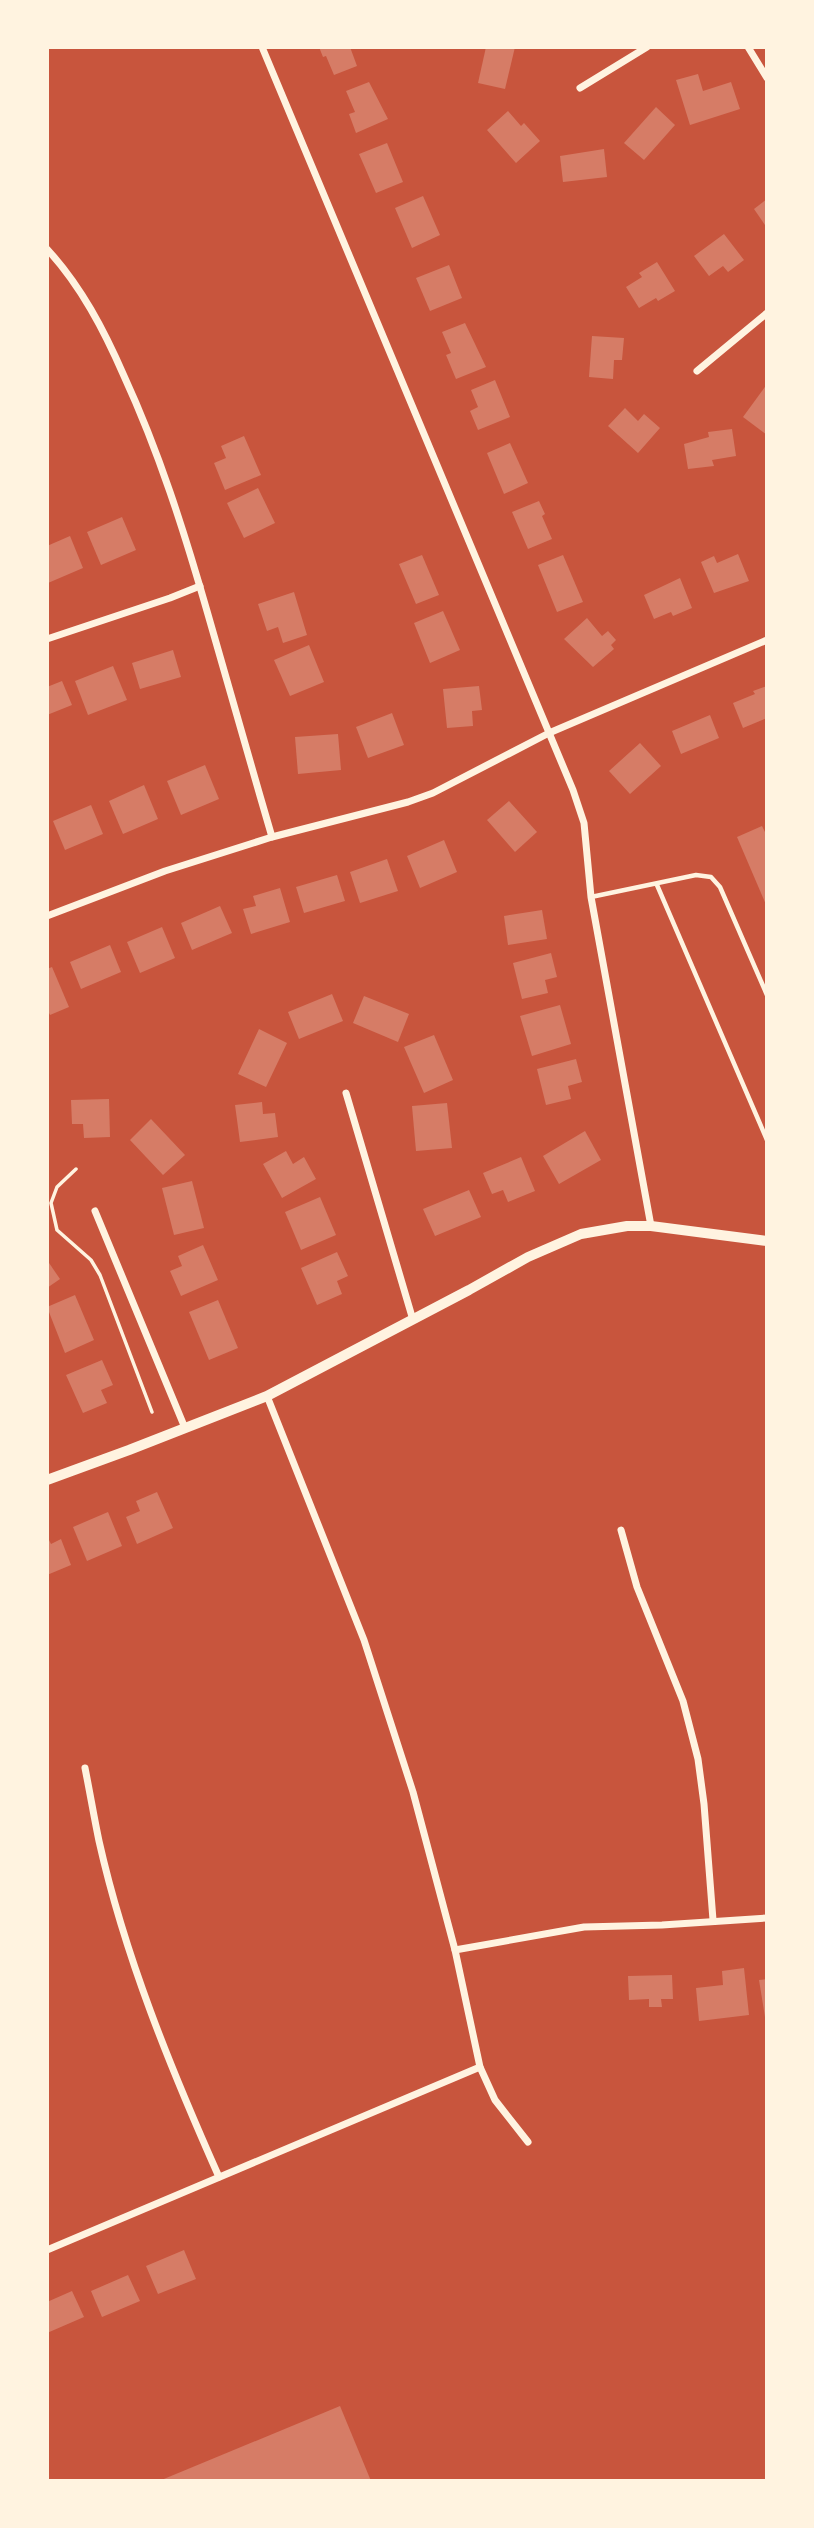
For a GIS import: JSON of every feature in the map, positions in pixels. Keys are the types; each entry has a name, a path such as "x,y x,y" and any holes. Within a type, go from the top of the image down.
{"street":[{"path":"262,47 573,790 584,822 591,897 650,1226"},
{"path":"580,88 647,47"},
{"path":"748,47 767,78"},
{"path":"47,249 102,325 166,475 272,837"},
{"path":"696,371 767,313"},
{"path":"47,639 200,586"},
{"path":"47,916 164,871 272,837 433,793 549,733 767,640"},
{"path":"346,1093 413,1320"},
{"path":"95,1211 186,1428"},
{"path":"47,1480 267,1396 528,1256 581,1234 627,1226 650,1226 767,1241"},
{"path":"267,1396 364,1640 412,1792 455,1950 481,2067 495,2101 528,2141"},
{"path":"621,1530 637,1587 683,1701 698,1759 713,1920"},
{"path":"85,1768 99,1843 134,1962 162,2043 219,2177"},
{"path":"455,1950 584,1927 767,1918"},
{"path":"47,2250 481,2067"}],"lane":[{"path":"591,897 696,876 711,877 720,887 767,995"},
{"path":"657,885 767,1140"}],"path":[{"path":"76,1169 57,1187 51,1203 57,1230 91,1260 100,1275 152,1412"}],"building":[{"path":"319,47 350,47 357,66 334,75"},
{"path":"486,47 515,47 505,89 478,83"},
{"path":"698,74 703,91 731,82 740,109 690,125 676,80"},
{"path":"369,82 388,119 356,133 349,114 355,112 346,91"},
{"path":"656,107 675,125 644,160 624,143"},
{"path":"508,111 521,126 524,123 540,141 516,163 487,130"},
{"path":"387,143 403,182 376,193 359,154"},
{"path":"604,149 607,177 563,182 560,156"},
{"path":"423,196 440,235 412,248 395,208"},
{"path":"767,199 767,228 754,209"},
{"path":"724,234 744,260 728,272 723,266 709,276 694,256"},
{"path":"657,262 675,291 639,308 626,287 642,277 639,273"},
{"path":"449,265 462,298 430,311 416,278"},
{"path":"465,323 486,367 456,379 446,355 451,353 442,332"},
{"path":"592,336 624,338 622,360 614,360 613,379 589,377"},
{"path":"495,380 510,417 478,430 470,411 478,407 471,390"},
{"path":"767,384 767,435 743,417"},
{"path":"625,408 638,421 644,414 660,428 638,453 608,426"},
{"path":"732,429 736,456 712,460 714,466 688,469 684,444 709,437 708,432"},
{"path":"244,436 261,475 225,490 214,463 226,458 221,446"},
{"path":"510,443 528,483 504,494 487,453"},
{"path":"258,488 275,523 244,538 227,503"},
{"path":"539,501 552,539 528,549 512,512"},
{"path":"122,517 136,550 101,565 87,532"},
{"path":"70,536 83,568 48,583 47,546"},
{"path":"738,554 749,581 714,593 701,562 714,556 717,563"},
{"path":"422,555 439,595 416,604 399,564"},
{"path":"563,555 583,602 557,612 538,565"},
{"path":"680,578 692,608 673,616 671,612 654,619 644,595"},
{"path":"294,592 307,635 283,643 278,627 267,631 258,604"},
{"path":"443,611 460,650 430,663 414,623"},
{"path":"587,618 602,636 608,631 616,640 611,645 614,649 593,667 564,639"},
{"path":"309,645 324,682 290,696 274,660"},
{"path":"173,650 181,677 140,689 132,663"},
{"path":"113,666 127,700 88,715 75,681"},
{"path":"62,681 72,705 47,715 47,687"},
{"path":"479,686 482,710 472,711 473,726 447,728 443,689"},
{"path":"767,686 767,718 743,728 733,703"},
{"path":"392,713 404,745 368,758 356,727"},
{"path":"710,715 719,738 681,754 672,731"},
{"path":"338,734 341,770 298,774 295,737"},
{"path":"640,743 661,766 630,794 609,771"},
{"path":"205,765 219,799 181,815 167,781"},
{"path":"144,785 158,819 123,834 109,801"},
{"path":"509,801 537,832 515,852 487,820"},
{"path":"91,805 103,834 65,850 53,821"},
{"path":"762,826 765,832 767,831 767,907 737,837"},
{"path":"444,840 457,872 420,888 407,856"},
{"path":"387,859 398,891 360,903 350,872"},
{"path":"337,875 345,901 304,913 296,887"},
{"path":"280,888 290,922 251,934 243,909 256,906 253,896"},
{"path":"220,906 232,933 192,950 181,923"},
{"path":"542,910 547,939 508,945 504,916"},
{"path":"162,927 175,958 140,973 127,942"},
{"path":"110,945 121,972 81,989 70,962"},
{"path":"551,953 557,977 545,980 548,993 522,999 513,963"},
{"path":"52,967 69,1007 50,1015 47,1009 47,969"},
{"path":"332,994 343,1021 299,1039 288,1012"},
{"path":"364,996 409,1014 398,1042 353,1023"},
{"path":"560,1005 571,1044 532,1056 520,1016"},
{"path":"259,1029 287,1043 266,1087 238,1074"},
{"path":"434,1035 453,1080 424,1093 404,1047"},
{"path":"576,1059 582,1082 568,1086 571,1099 546,1105 537,1069"},
{"path":"109,1099 110,1137 84,1138 83,1124 72,1124 71,1100"},
{"path":"262,1102 263,1114 275,1113 278,1137 240,1142 235,1105"},
{"path":"447,1103 452,1148 416,1151 412,1106"},
{"path":"151,1119 185,1155 163,1175 130,1140"},
{"path":"585,1131 601,1160 559,1184 543,1156"},
{"path":"286,1151 293,1164 304,1157 316,1179 282,1198 263,1164"},
{"path":"521,1157 535,1191 508,1202 503,1190 492,1194 483,1173"},
{"path":"192,1181 204,1228 174,1235 162,1188"},
{"path":"469,1190 481,1217 435,1236 423,1209"},
{"path":"320,1197 336,1235 301,1250 285,1212"},
{"path":"203,1245 218,1280 181,1296 170,1271 182,1266 178,1256"},
{"path":"337,1252 348,1276 337,1281 342,1294 317,1305 301,1268"},
{"path":"47,1260 60,1279 47,1288"},
{"path":"75,1295 94,1340 65,1353 47,1307"},
{"path":"218,1300 238,1348 209,1360 189,1312"},
{"path":"102,1360 113,1385 101,1390 107,1403 83,1413 66,1375"},
{"path":"157,1492 173,1528 137,1544 126,1517 140,1511 136,1501"},
{"path":"108,1512 122,1546 87,1561 73,1527"},
{"path":"47,1536 51,1544 61,1539 71,1565 47,1575"},
{"path":"744,1968 749,2015 699,2021 696,1988 723,1985 722,1971"},
{"path":"672,1975 673,1999 661,1999 662,2007 649,2007 649,1999 629,2000 628,1976"},
{"path":"767,1979 767,2017 765,2017 759,1980"},
{"path":"184,2250 196,2279 158,2294 146,2266"},
{"path":"128,2275 140,2301 102,2317 91,2291"},
{"path":"72,2291 84,2317 47,2333 47,2302"},
{"path":"340,2406 371,2481 159,2481"}]}
